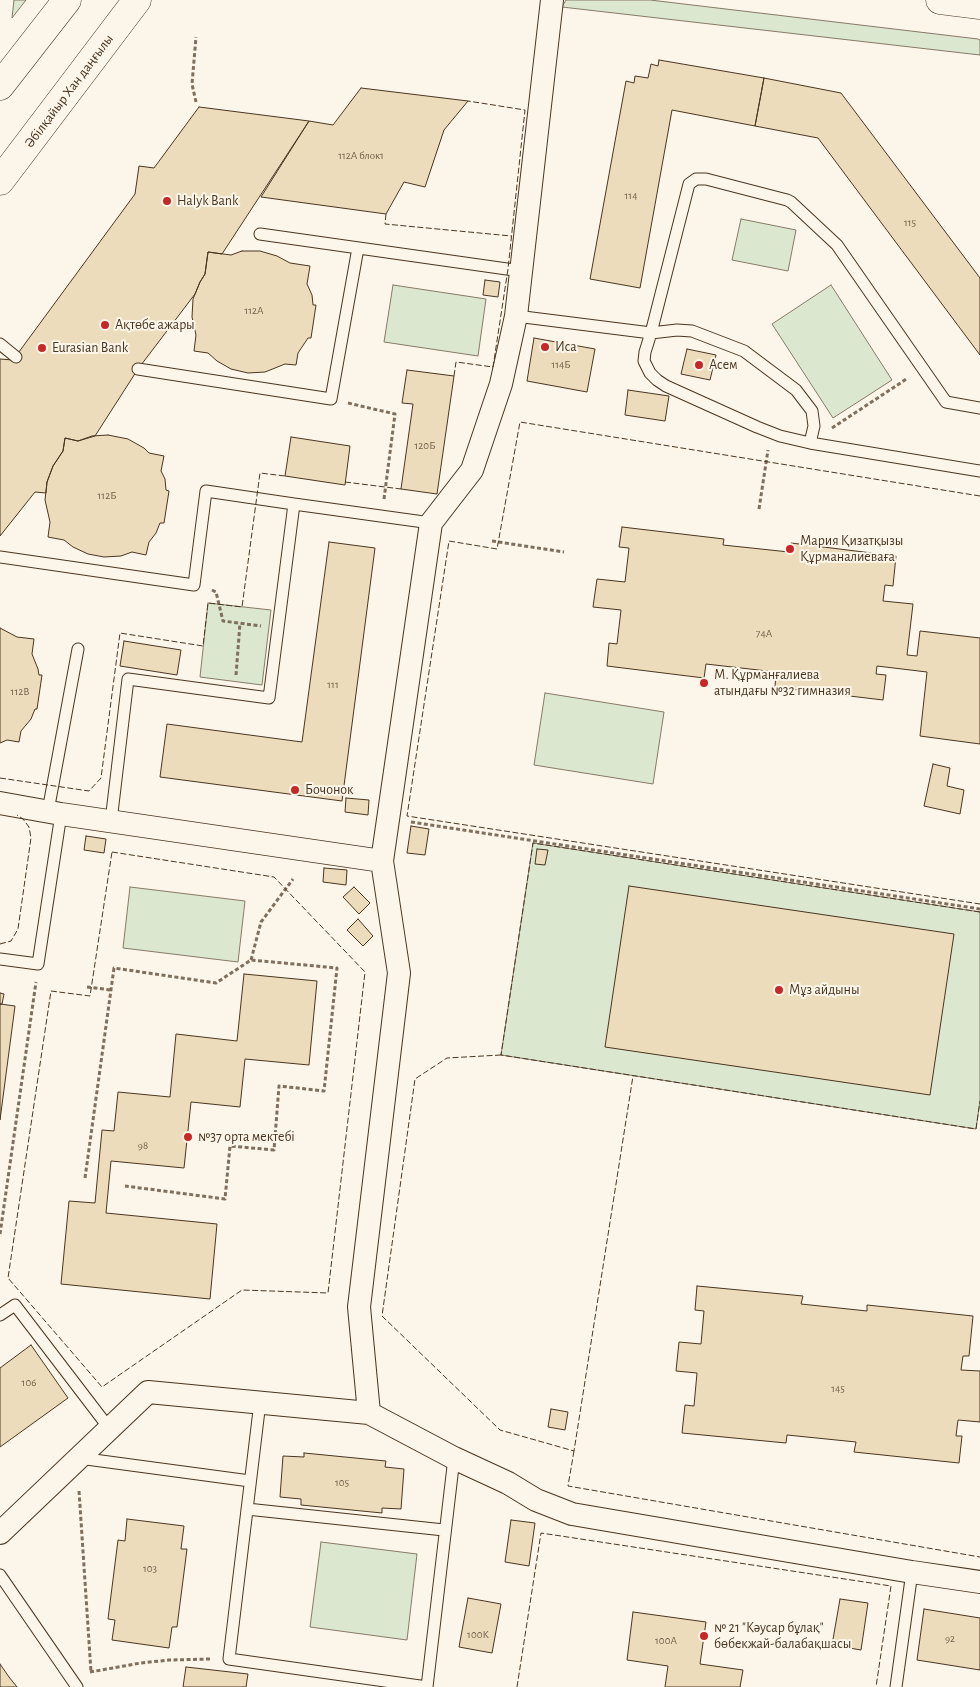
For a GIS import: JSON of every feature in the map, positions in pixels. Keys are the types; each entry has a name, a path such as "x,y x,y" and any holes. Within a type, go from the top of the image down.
{"main road":[{"path":"0,86 66,0"},
{"name":"Әбілқайыр Хан даңғылы","path":"0,181 137,0"},
{"path":"940,0 980,6"}],"street":[{"path":"369,1413 359,1307 399,973 382,861 431,523 472,470 501,384 516,316 552,0"},
{"path":"0,803 382,861"},
{"path":"0,1533 148,1392 369,1413 454,1458 508,1483 536,1500 572,1514 980,1582"}],"lane":[{"path":"980,408 946,402 837,245 791,202 706,179 696,178 689,184 645,352 644,361 657,380 666,386 780,436 810,443 980,471"},
{"path":"260,234 521,271"},
{"path":"138,369 331,399 358,248"},
{"path":"516,316 651,333 677,330 692,331 744,351 796,390 812,411 814,426 810,443"},
{"path":"0,344 16,357"},
{"path":"0,557 194,586 206,491 431,523"},
{"path":"110,821 128,680 269,698 294,504"},
{"path":"0,959 38,964 55,812 78,649"},
{"path":"0,1315 15,1305 109,1428"},
{"path":"260,1402 228,1659 426,1687 454,1458"},
{"path":"78,1458 250,1481"},
{"path":"247,1509 444,1530"},
{"path":"896,1687 912,1572"},
{"path":"0,1575 77,1687"}],"path":[{"path":"196,37 192,84 196,102"},
{"path":"810,443 923,368"},
{"path":"331,399 395,414 382,516"},
{"path":"759,509 771,433"},
{"path":"492,541 564,552"},
{"path":"194,586 216,592 223,621 278,629"},
{"path":"234,693 240,623"},
{"path":"388,818 980,909"},
{"path":"251,960 261,922 293,879"},
{"path":"85,1178 114,968 216,983 251,960 337,968 324,1091 280,1086 274,1150 230,1146 224,1198 124,1186"},
{"path":"0,1234 38,964"},
{"path":"87,987 111,990"},
{"path":"78,1458 79,1506 86,1577 91,1672"},
{"path":"69,1676 169,1660 228,1659"}],"green space":[{"path":"14,0 26,0 12,18"},
{"path":"566,0 650,0 978,39 980,40 980,55 562,7"},
{"path":"741,219 796,230 788,271 732,260"},
{"path":"393,285 486,299 478,356 384,342"},
{"path":"831,285 892,380 833,418 772,324"},
{"path":"208,603 271,610 262,685 200,677"},
{"path":"545,693 664,712 653,784 534,765"},
{"path":"533,843 980,912 980,1101 976,1129 501,1055"},
{"path":"130,887 245,901 238,962 123,948"},
{"path":"321,1542 417,1554 407,1640 310,1627"}],"building":[{"path":"659,60 764,78 755,126 672,110 640,288 590,279 626,81 634,83 635,76 648,78 651,64 658,66"},
{"path":"764,78 841,93 980,278 980,355 818,138 755,126"},
{"path":"361,88 468,101 444,130 425,187 404,182 386,214 261,197 309,121 333,125"},
{"name":"Ақтөбе ажары","path":"199,107 309,121 222,254 208,252 205,274 195,294 138,369 95,436 78,441 65,438 63,451 53,466 47,482 46,493 35,492 0,536 0,359 13,360 135,194 139,166 154,168"},
{"path":"242,251 260,251 277,256 290,263 310,266 307,284 312,295 313,305 316,305 311,338 308,338 298,353 296,365 285,364 265,372 248,373 231,369 208,353 194,351 196,335 192,317 193,299 205,274 208,252 231,255"},
{"path":"485,280 500,282 498,297 483,295"},
{"path":"534,338 595,349 587,392 527,381"},
{"name":"Асем","path":"687,349 716,355 710,380 681,374"},
{"path":"407,370 454,376 437,494 401,489 413,404 402,403"},
{"path":"628,390 669,396 665,421 625,415"},
{"path":"108,435 128,439 149,453 164,456 161,471 165,479 166,490 169,491 164,523 160,523 156,533 149,542 146,555 132,552 121,556 104,557 88,554 73,547 64,540 48,537 50,522 45,500 47,482 53,466 63,451 65,438 78,441 92,436"},
{"path":"291,437 350,446 345,485 285,476"},
{"path":"622,527 724,539 723,545 789,552 791,543 896,556 893,586 885,585 883,601 913,604 907,655 917,656 920,631 980,638 980,744 920,736 927,672 877,666 876,674 886,675 883,700 775,687 776,672 706,664 704,678 607,666 609,643 617,644 621,610 593,607 597,579 625,582 629,548 619,547"},
{"path":"329,542 375,548 342,801 160,777 167,724 302,742"},
{"path":"0,628 17,637 34,639 32,654 39,675 42,675 37,709 35,709 31,719 21,731 19,742 7,740 0,743"},
{"path":"124,641 181,650 177,675 120,666"},
{"path":"933,764 950,768 947,786 964,790 960,814 924,806"},
{"path":"346,798 369,800 368,815 345,812"},
{"path":"411,826 429,829 425,855 407,853"},
{"path":"86,836 106,839 104,853 84,850"},
{"path":"537,849 548,850 545,865 535,864"},
{"path":"324,868 347,870 346,885 323,882"},
{"name":"Мұз айдыны","path":"629,886 954,934 930,1095 605,1047"},
{"path":"354,887 370,903 359,914 343,897"},
{"path":"358,919 373,936 363,946 347,930"},
{"path":"244,974 317,981 309,1065 245,1059 240,1107 191,1102 184,1168 111,1161 106,1213 217,1224 210,1299 61,1284 69,1201 95,1203 102,1130 114,1131 118,1092 170,1097 176,1034 237,1041"},
{"path":"0,993 4,994 2,1004 0,1004"},
{"path":"0,1004 15,1006 0,1120"},
{"path":"697,1286 803,1296 801,1304 867,1311 867,1305 973,1316 969,1356 963,1356 961,1370 980,1371 980,1422 958,1420 956,1436 962,1436 959,1463 854,1452 856,1442 787,1435 786,1443 682,1433 685,1405 694,1406 697,1373 676,1371 679,1342 701,1344 704,1311 695,1310"},
{"path":"31,1345 68,1398 0,1447 0,1368"},
{"path":"551,1409 568,1412 565,1430 548,1427"},
{"path":"304,1453 386,1461 385,1467 404,1469 401,1509 382,1508 382,1513 301,1505 301,1499 280,1497 283,1456 304,1457"},
{"path":"127,1519 184,1526 181,1549 187,1549 177,1627 172,1627 169,1648 112,1640 115,1620 108,1619 118,1540 125,1541"},
{"path":"511,1520 535,1523 529,1566 505,1562"},
{"path":"468,1598 501,1604 492,1653 459,1647"},
{"path":"840,1599 868,1603 861,1650 832,1645"},
{"path":"924,1609 980,1618 980,1670 917,1660"},
{"path":"633,1612 706,1622 700,1664 743,1670 740,1687 665,1687 668,1666 627,1660"},
{"path":"0,1664 9,1677 17,1687 0,1687"},
{"path":"186,1667 248,1674 246,1687 183,1687"}],"fence":[{"path":"454,376 456,362 493,367 508,269 525,110 468,101"},
{"path":"386,214 385,224 511,236"},
{"path":"980,496 520,422 497,549 449,541 407,816 980,904"},
{"path":"0,778 89,791 101,778 120,633 203,646 208,603 242,607 260,473 285,476"},
{"path":"345,482 401,489"},
{"path":"0,944 11,941 18,929 31,838 29,827 17,815"},
{"path":"980,912 533,843 501,1055 976,1129 980,1101"},
{"path":"112,852 274,877 365,972 328,1293 242,1290 102,1387 8,1278 51,991 90,996 112,852"},
{"path":"501,1055 447,1058 415,1079 382,1316 500,1430 574,1451 633,1076"},
{"path":"574,1451 568,1486 980,1557"},
{"path":"517,1687 541,1533 891,1586 876,1687"}],"place":[{"name":"Halyk Bank","path":"167,201"},
{"name":"Ақтөбе ажары","path":"105,325"},
{"name":"Иса","path":"545,347"},
{"name":"Eurasian Bank","path":"42,348"},
{"name":"Асем","path":"699,365"},
{"name":"Мария Қизатқызы Құрманалиеваға","path":"790,549"},
{"name":"М. Құрманғалиева атындағы №32 гимназия","path":"704,683"},
{"name":"Бочонок","path":"295,790"},
{"name":"Мұз айдыны","path":"779,990"},
{"name":"№37 орта мектебі","path":"188,1137"},
{"name":"№ 21 \"Кәусар бұлақ\" бөбекжай-балабақшасы","path":"704,1636"}]}
